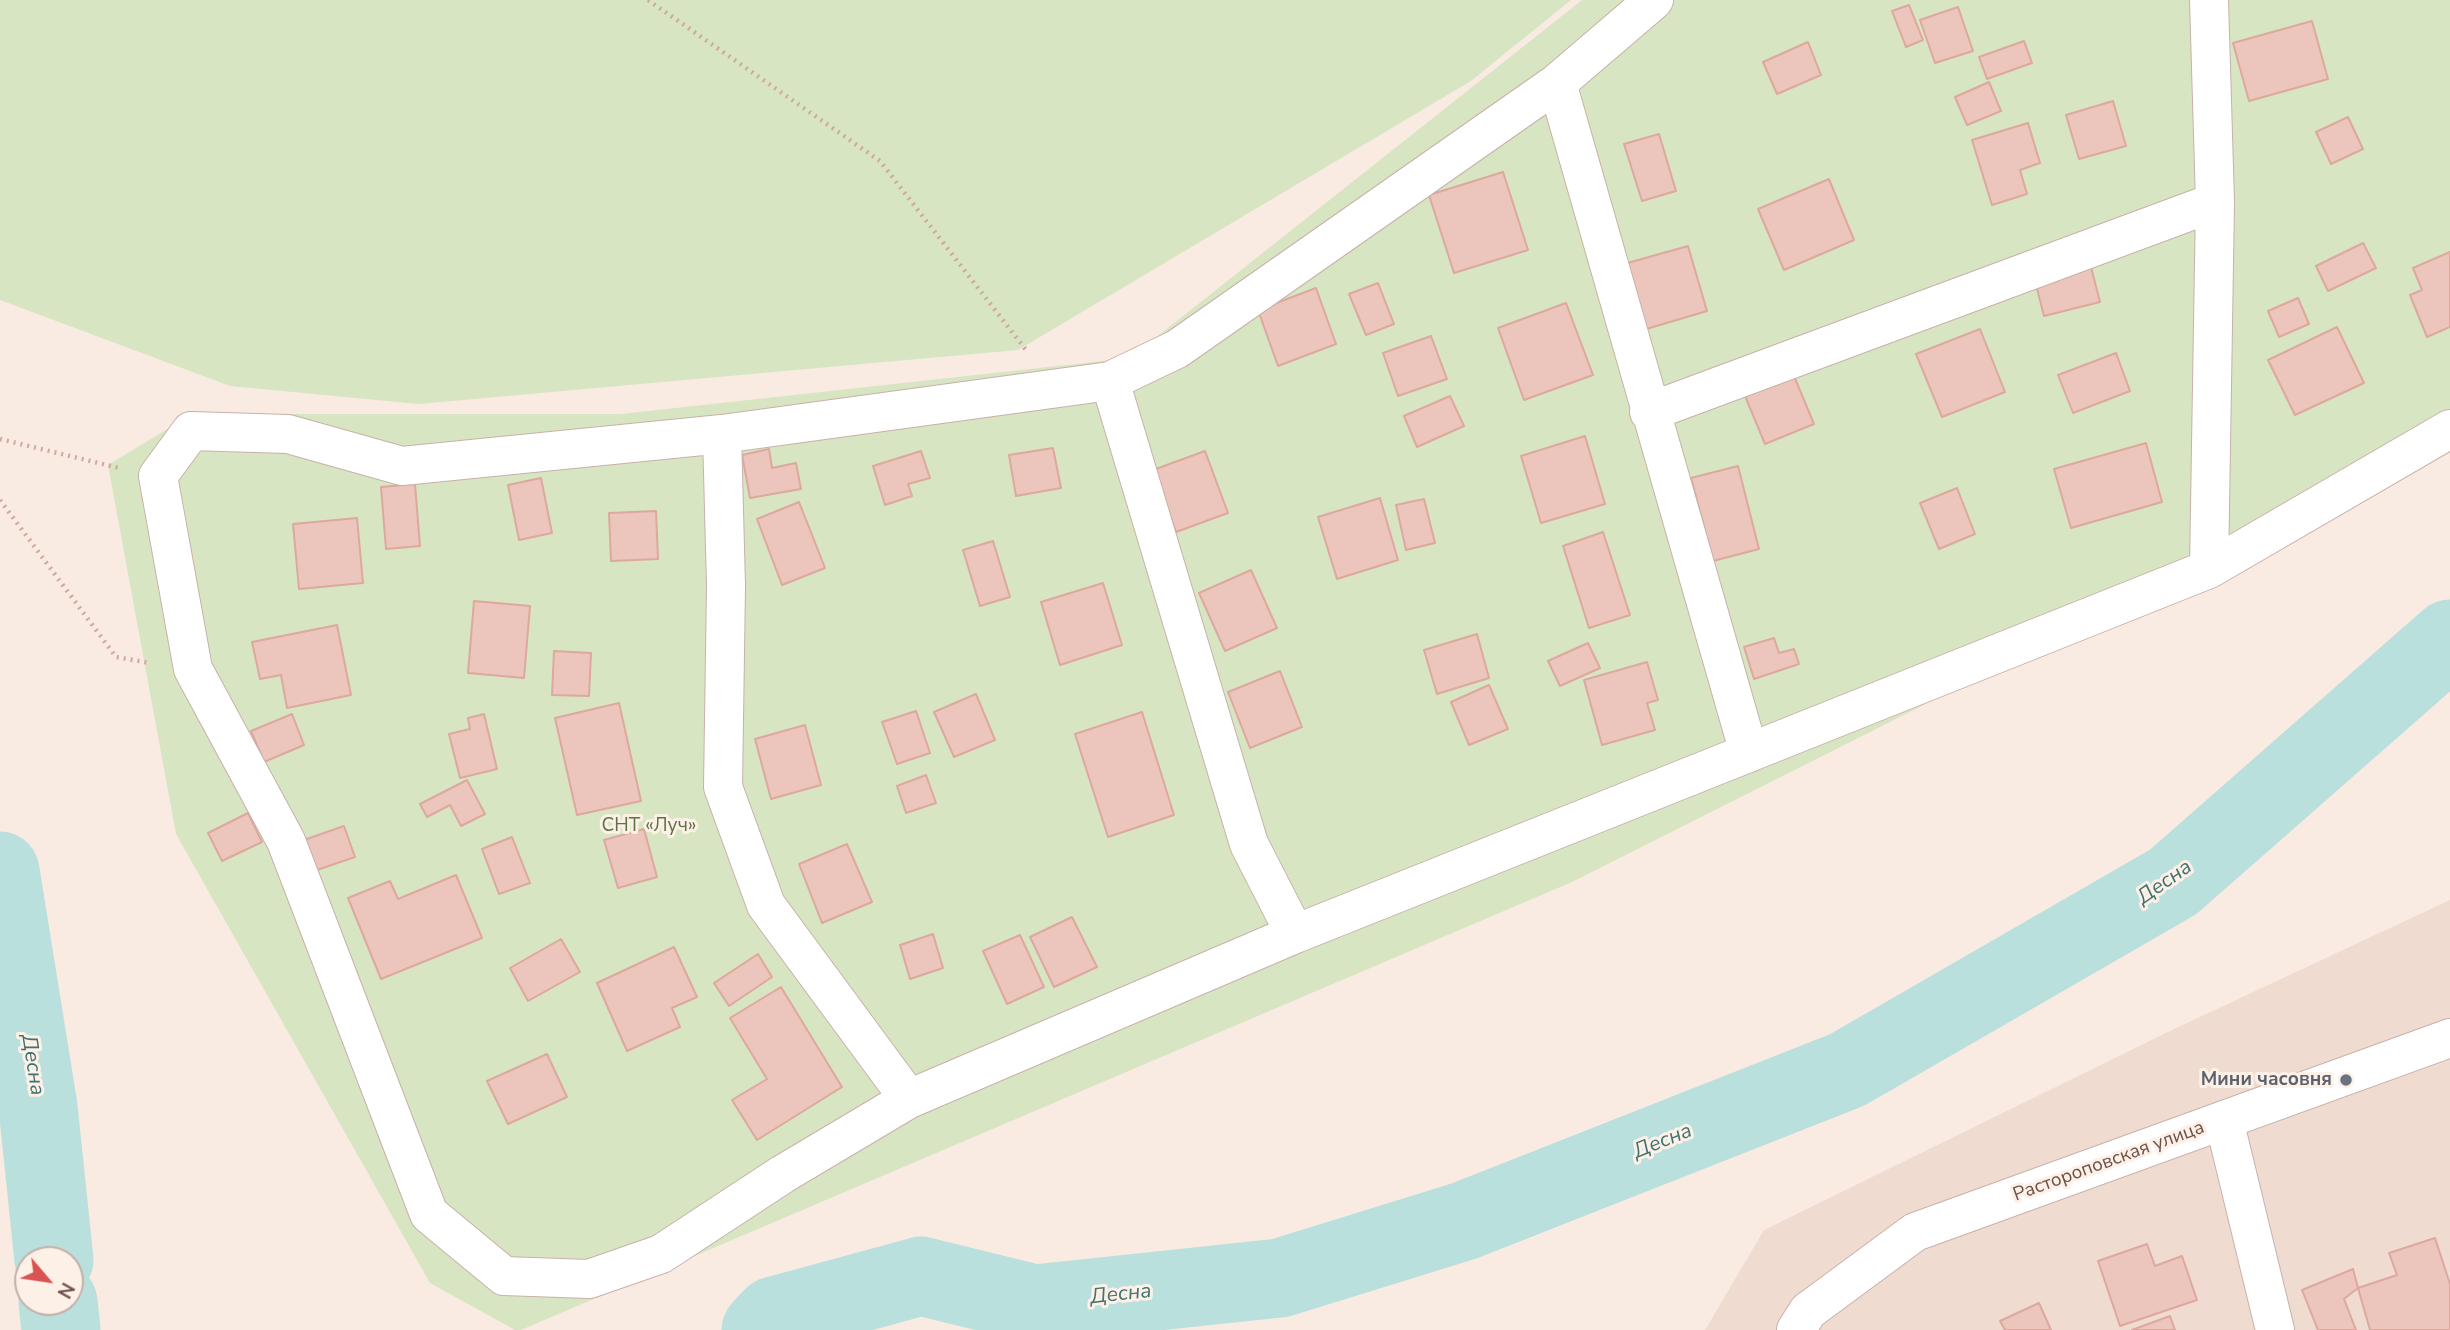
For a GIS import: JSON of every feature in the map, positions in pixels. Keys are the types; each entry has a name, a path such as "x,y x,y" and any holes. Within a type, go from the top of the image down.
{"street":[{"path":"1654,0 1557,83 1177,349 1110,381 722,435 402,466 288,434 191,430 158,476 193,669 286,841 429,1214 504,1276 589,1279 661,1254 783,1174 909,1099 1294,934 2209,569 2450,429"},
{"path":"2209,0 2215,202 2209,569"},
{"path":"1557,83 1649,412 1749,753"},
{"path":"1649,412 2215,202"},
{"path":"1110,381 1249,844 1294,934"},
{"path":"722,435 726,586 723,787 766,905 909,1099"},
{"name":"Растороповская улица","path":"1796,1330 1808,1311 1915,1232 2450,1038"},
{"path":"2224,1120 2274,1330"}],"path":[{"path":"648,0 880,161 1056,390"},
{"path":"0,439 158,476"},
{"path":"0,500 116,657 193,669"}],"shaded area":[{"path":"2450,900 2450,1330 1705,1330 1764,1230 2174,1029"}],"green space":[{"path":"0,0 1571,0 1471,81 1018,350 419,404 230,386 0,300"},
{"name":"СНТ «Луч»","path":"1582,0 2450,0 2450,440 1572,882 521,1330 515,1330 430,1283 176,834 108,465 192,414 621,414 1130,358"}],"building":[{"path":"1909,5 1923,40 1906,47 1892,11"},
{"path":"1958,7 1973,51 1935,63 1920,20"},
{"path":"2312,21 2328,79 2249,101 2233,43"},
{"path":"2024,41 2032,63 1987,79 1979,57"},
{"path":"1808,42 1821,75 1777,94 1763,62"},
{"path":"1989,82 2001,111 1967,125 1955,97"},
{"path":"2113,101 2126,146 2079,159 2066,115"},
{"path":"2348,117 2363,149 2331,164 2316,132"},
{"path":"2028,123 2040,163 2020,170 2027,194 1992,205 1972,140"},
{"path":"1659,134 1676,191 1642,201 1624,144"},
{"path":"1503,172 1528,250 1454,273 1429,195"},
{"path":"1829,179 1854,240 1784,270 1758,209"},
{"path":"2363,243 2376,268 2328,291 2316,266"},
{"path":"1688,246 1707,311 1643,330 1624,264"},
{"path":"2450,252 2450,327 2427,337 2410,295 2422,290 2413,268"},
{"path":"2091,267 2100,302 2044,316 2035,281"},
{"path":"1378,283 1394,324 1366,335 1349,294"},
{"path":"1316,288 1336,344 1278,366 1258,310"},
{"path":"2298,298 2309,324 2279,337 2268,311"},
{"path":"1566,303 1593,375 1524,400 1498,328"},
{"path":"2337,327 2364,383 2295,415 2268,360"},
{"path":"1980,329 2005,392 1942,417 1916,354"},
{"path":"1431,336 1447,379 1398,396 1383,353"},
{"path":"2116,353 2130,391 2073,413 2058,375"},
{"path":"1794,376 1814,424 1765,444 1745,396"},
{"path":"1450,396 1464,426 1417,447 1404,416"},
{"path":"1585,436 1605,504 1541,523 1521,456"},
{"path":"2146,443 2162,502 2071,528 2054,469"},
{"path":"1053,448 1061,488 1016,496 1009,455"},
{"path":"769,449 772,468 796,463 801,489 750,498 742,455"},
{"path":"921,451 930,478 908,484 912,496 885,505 873,466"},
{"path":"1205,451 1228,513 1176,532 1153,470"},
{"path":"1738,466 1759,549 1713,561 1691,478"},
{"path":"541,478 552,533 519,540 508,485"},
{"path":"415,484 420,546 386,549 381,487"},
{"path":"1957,488 1975,534 1939,549 1920,503"},
{"path":"1380,498 1398,560 1337,579 1318,517"},
{"path":"1424,499 1435,543 1406,550 1396,505"},
{"path":"799,502 825,568 782,585 757,519"},
{"path":"656,511 658,559 611,561 609,513"},
{"path":"357,518 363,583 299,589 293,524"},
{"path":"1603,532 1630,615 1589,628 1563,546"},
{"path":"993,541 1010,597 980,606 963,550"},
{"path":"1251,570 1277,628 1225,651 1199,593"},
{"path":"1103,583 1122,645 1060,665 1041,602"},
{"path":"474,601 530,606 524,678 468,673"},
{"path":"337,625 351,695 287,708 281,675 260,679 252,642"},
{"path":"1477,634 1489,678 1437,694 1424,650"},
{"path":"1774,638 1779,653 1794,649 1799,664 1754,679 1744,647"},
{"path":"1588,643 1600,668 1560,686 1548,661"},
{"path":"554,651 591,653 589,696 552,695"},
{"path":"1647,662 1658,700 1647,703 1655,730 1602,745 1584,680"},
{"path":"1280,671 1302,727 1250,748 1228,692"},
{"path":"1489,685 1508,729 1469,745 1451,702"},
{"path":"976,694 995,740 954,757 934,712"},
{"path":"619,703 641,801 577,815 555,718"},
{"path":"916,711 930,753 897,764 882,722"},
{"path":"1142,712 1174,815 1108,837 1075,734"},
{"path":"292,714 304,745 264,762 251,731"},
{"path":"484,714 497,769 460,778 449,734 470,729 468,718"},
{"path":"805,725 821,785 771,799 755,739"},
{"path":"926,775 936,803 906,813 897,786"},
{"path":"467,780 485,814 461,826 450,805 427,817 420,804"},
{"path":"248,813 262,842 222,861 208,833"},
{"path":"344,826 355,857 311,872 301,841"},
{"path":"644,829 657,877 618,888 604,840"},
{"path":"512,837 530,883 499,894 482,849"},
{"path":"847,844 872,902 822,923 799,864"},
{"path":"456,875 482,938 381,979 348,898 390,881 398,899"},
{"path":"1072,917 1097,967 1054,987 1030,937"},
{"path":"933,934 943,968 910,979 900,945"},
{"path":"1020,935 1044,987 1007,1004 983,951"},
{"path":"561,939 580,972 528,1001 510,968"},
{"path":"674,947 697,997 672,1008 680,1027 627,1051 597,983"},
{"path":"758,954 772,977 729,1006 714,983"},
{"path":"781,987 842,1087 757,1140 732,1100 767,1079 730,1018"},
{"path":"547,1054 567,1097 508,1124 487,1081"},
{"path":"2435,1238 2450,1284 2450,1330 2370,1330 2358,1288 2397,1275 2389,1253"},
{"path":"2147,1244 2155,1266 2182,1256 2197,1300 2120,1326 2098,1261"},
{"path":"2353,1269 2358,1288 2344,1299 2356,1330 2318,1330 2302,1290"},
{"path":"2039,1303 2051,1330 2005,1330 2000,1321"},
{"path":"2170,1316 2175,1330 2132,1330"}],"waterway":[{"name":"Десна","path":"761,1330 774,1316 921,1276 1035,1304 1280,1278 1464,1221 1847,1070 2173,882 2450,639"},
{"name":"Десна","path":"0,871 38,1107 53,1246"},
{"name":"Десна","path":"60,1316 61,1330"}],"place":[{"name":"Мини часовня","path":"2346,1080"}]}
